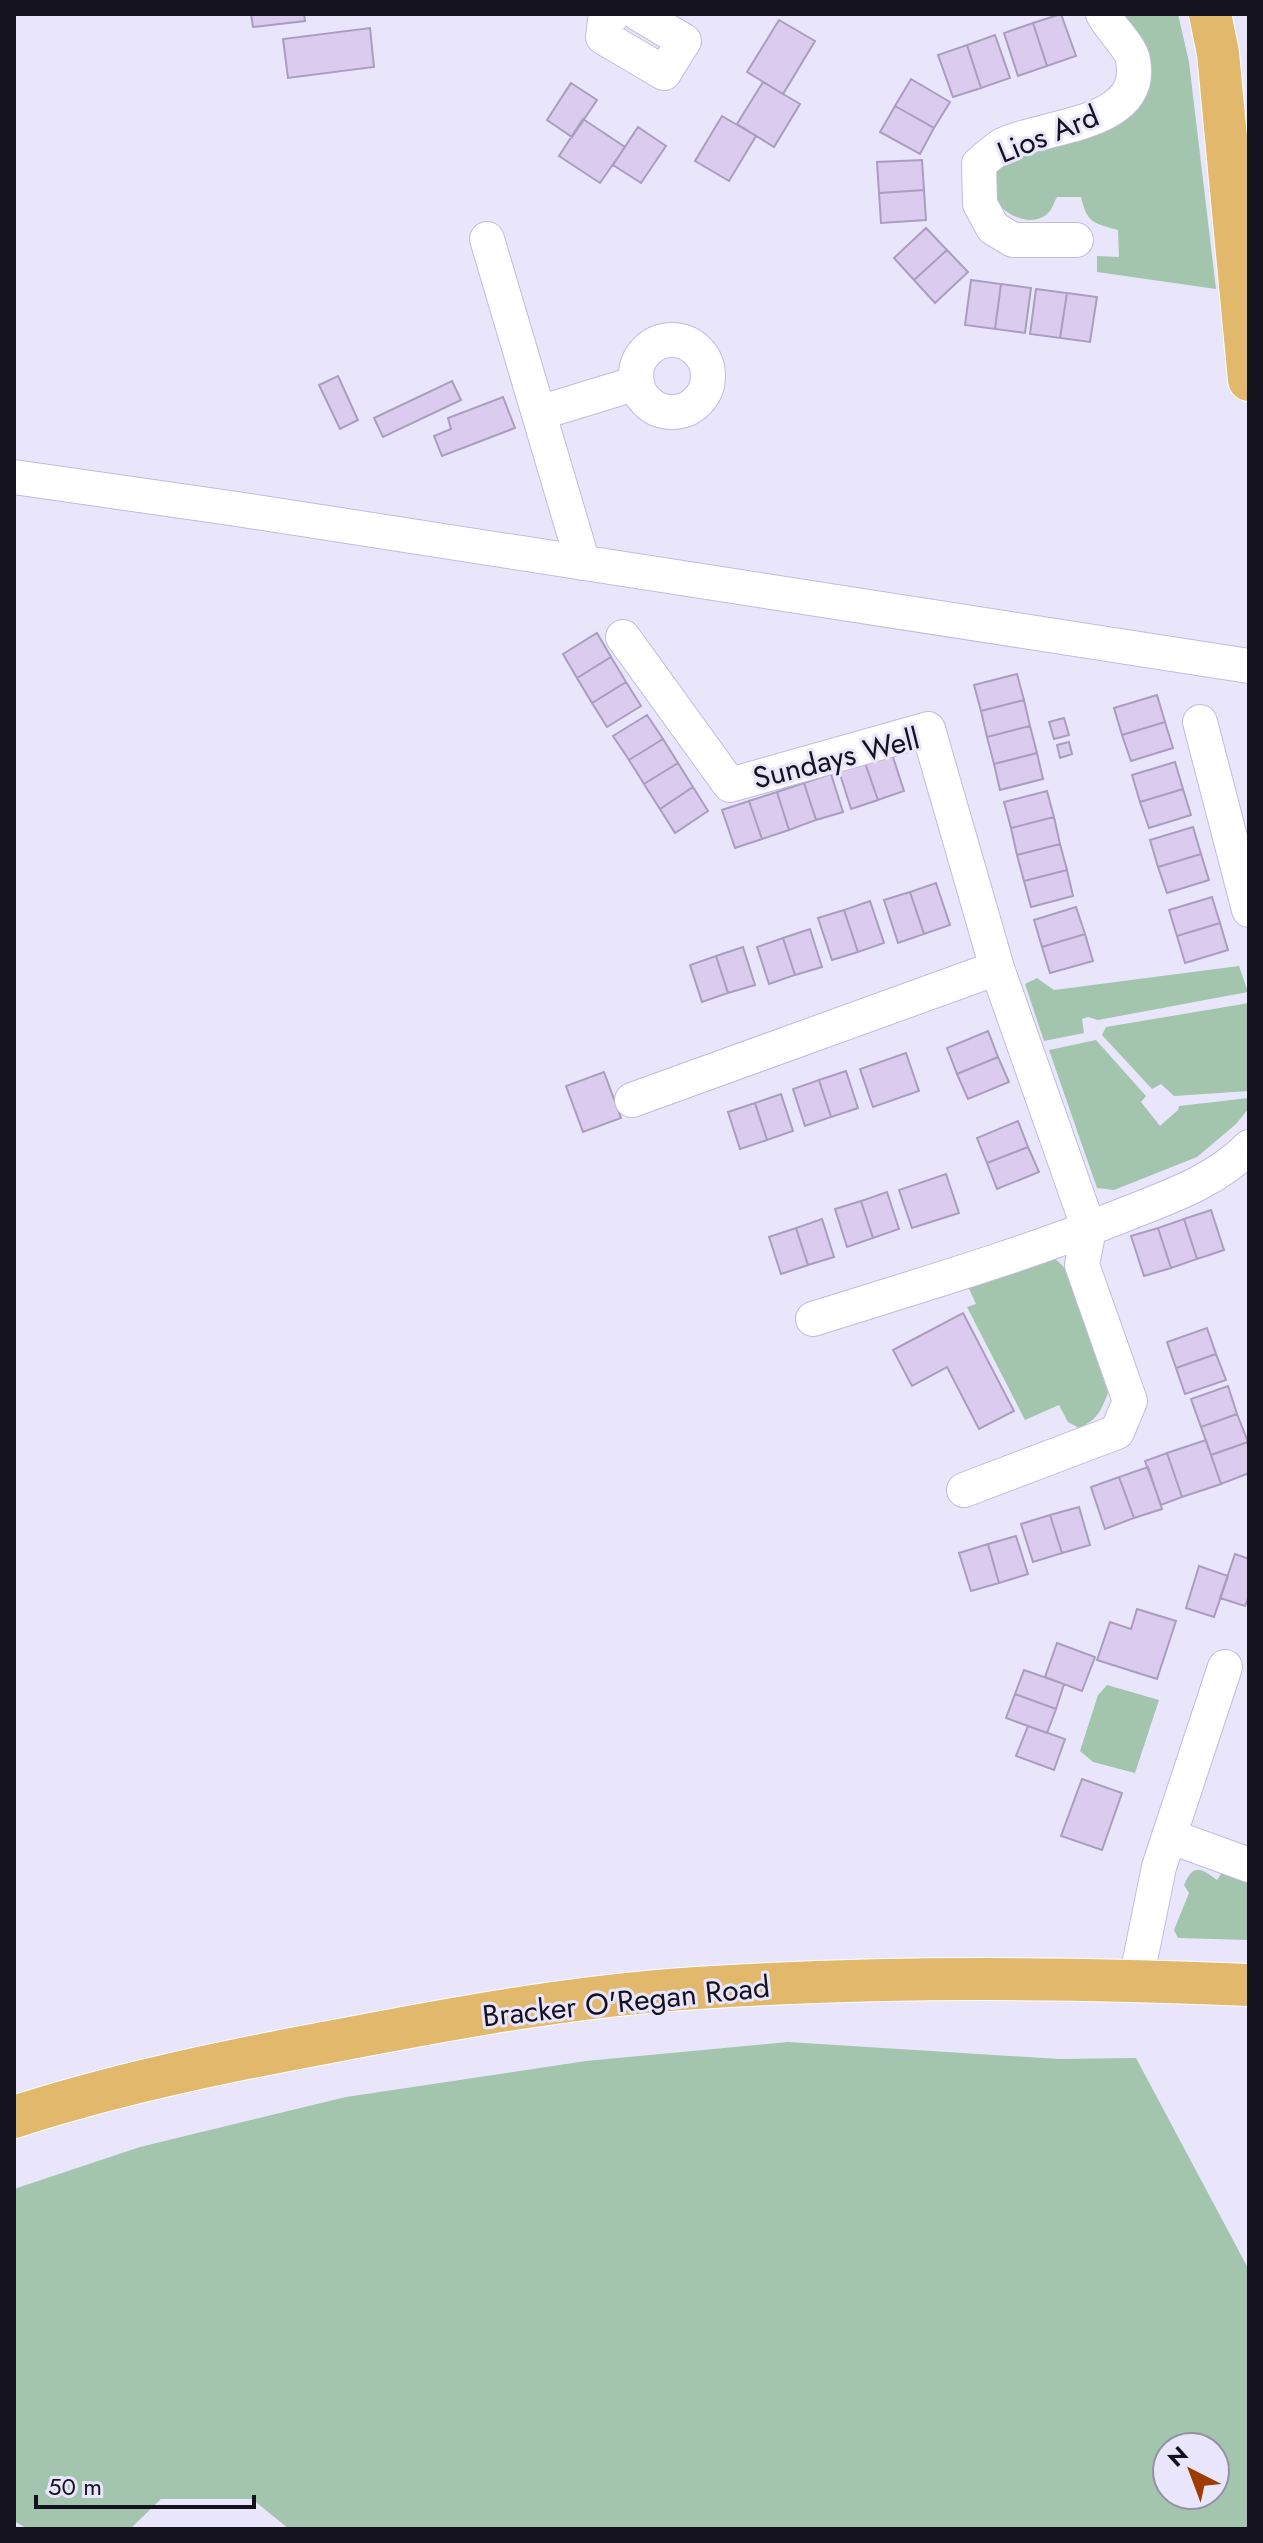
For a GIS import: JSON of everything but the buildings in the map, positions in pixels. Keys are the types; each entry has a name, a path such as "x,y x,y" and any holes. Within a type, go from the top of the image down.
{"main road":[{"path":"1210,14 1218,53 1249,380"},
{"name":"Bracker O'Regan Road","path":"14,2117 239,2059 566,2001 697,1988 986,1978 1249,1985"}],"street":[{"path":"607,16 603,37 664,73 684,41 639,14"},
{"name":"Lios Ard","path":"1076,240 1013,240 993,228 980,204 979,164 1004,145 1086,121 1123,101 1134,79 1133,57 1103,14"},
{"path":"487,239 583,563"},
{"path":"539,413 637,383"},
{"path":"14,477 1249,666"},
{"name":"Sundays Well","path":"623,637 730,785 928,729 997,968 1089,1229 1082,1265 1130,1401 1117,1432 964,1490"},
{"path":"1200,722 1249,910"},
{"path":"632,1100 997,968"},
{"path":"813,1319 1089,1229 1208,1179 1249,1147"},
{"path":"1136,1980 1147,1917 1169,1836 1225,1667"},
{"path":"1169,1836 1249,1865"}],"green space":[{"path":"1119,14 1178,14 1189,62 1216,289 1097,272 1097,256 1119,257 1118,230 1092,221 1081,197 1057,197 1048,213 1031,220 1012,215 997,202 993,194 991,181 998,154 1123,108"},
{"path":"1239,966 1248,992 1098,1020 1088,1017 1082,1019 1084,1033 1044,1041 1025,984 1037,978 1054,990"},
{"path":"1249,1003 1249,1091 1174,1096 1161,1084 1152,1089 1102,1035 1106,1027"},
{"path":"1096,1040 1146,1096 1141,1102 1160,1126 1179,1106 1249,1098 1249,1108 1236,1124 1197,1157 1114,1190 1097,1188 1049,1050"},
{"path":"1054,1258 1065,1268 1108,1393 1098,1414 1079,1428 1068,1422 1059,1405 1025,1420 967,1307 976,1304 965,1280"},
{"path":"1107,1685 1159,1700 1135,1773 1093,1762 1080,1751 1098,1695"},
{"path":"1225,1868 1249,1877 1249,1940 1178,1938 1174,1930 1189,1893 1184,1885 1187,1878 1194,1871 1201,1870 1217,1880"},
{"path":"788,2042 1059,2059 1136,2058 1249,2270 1249,2529 289,2529 252,2499 161,2499 130,2529 28,2529 14,2521 14,2189 140,2147 346,2097 586,2061"}]}
